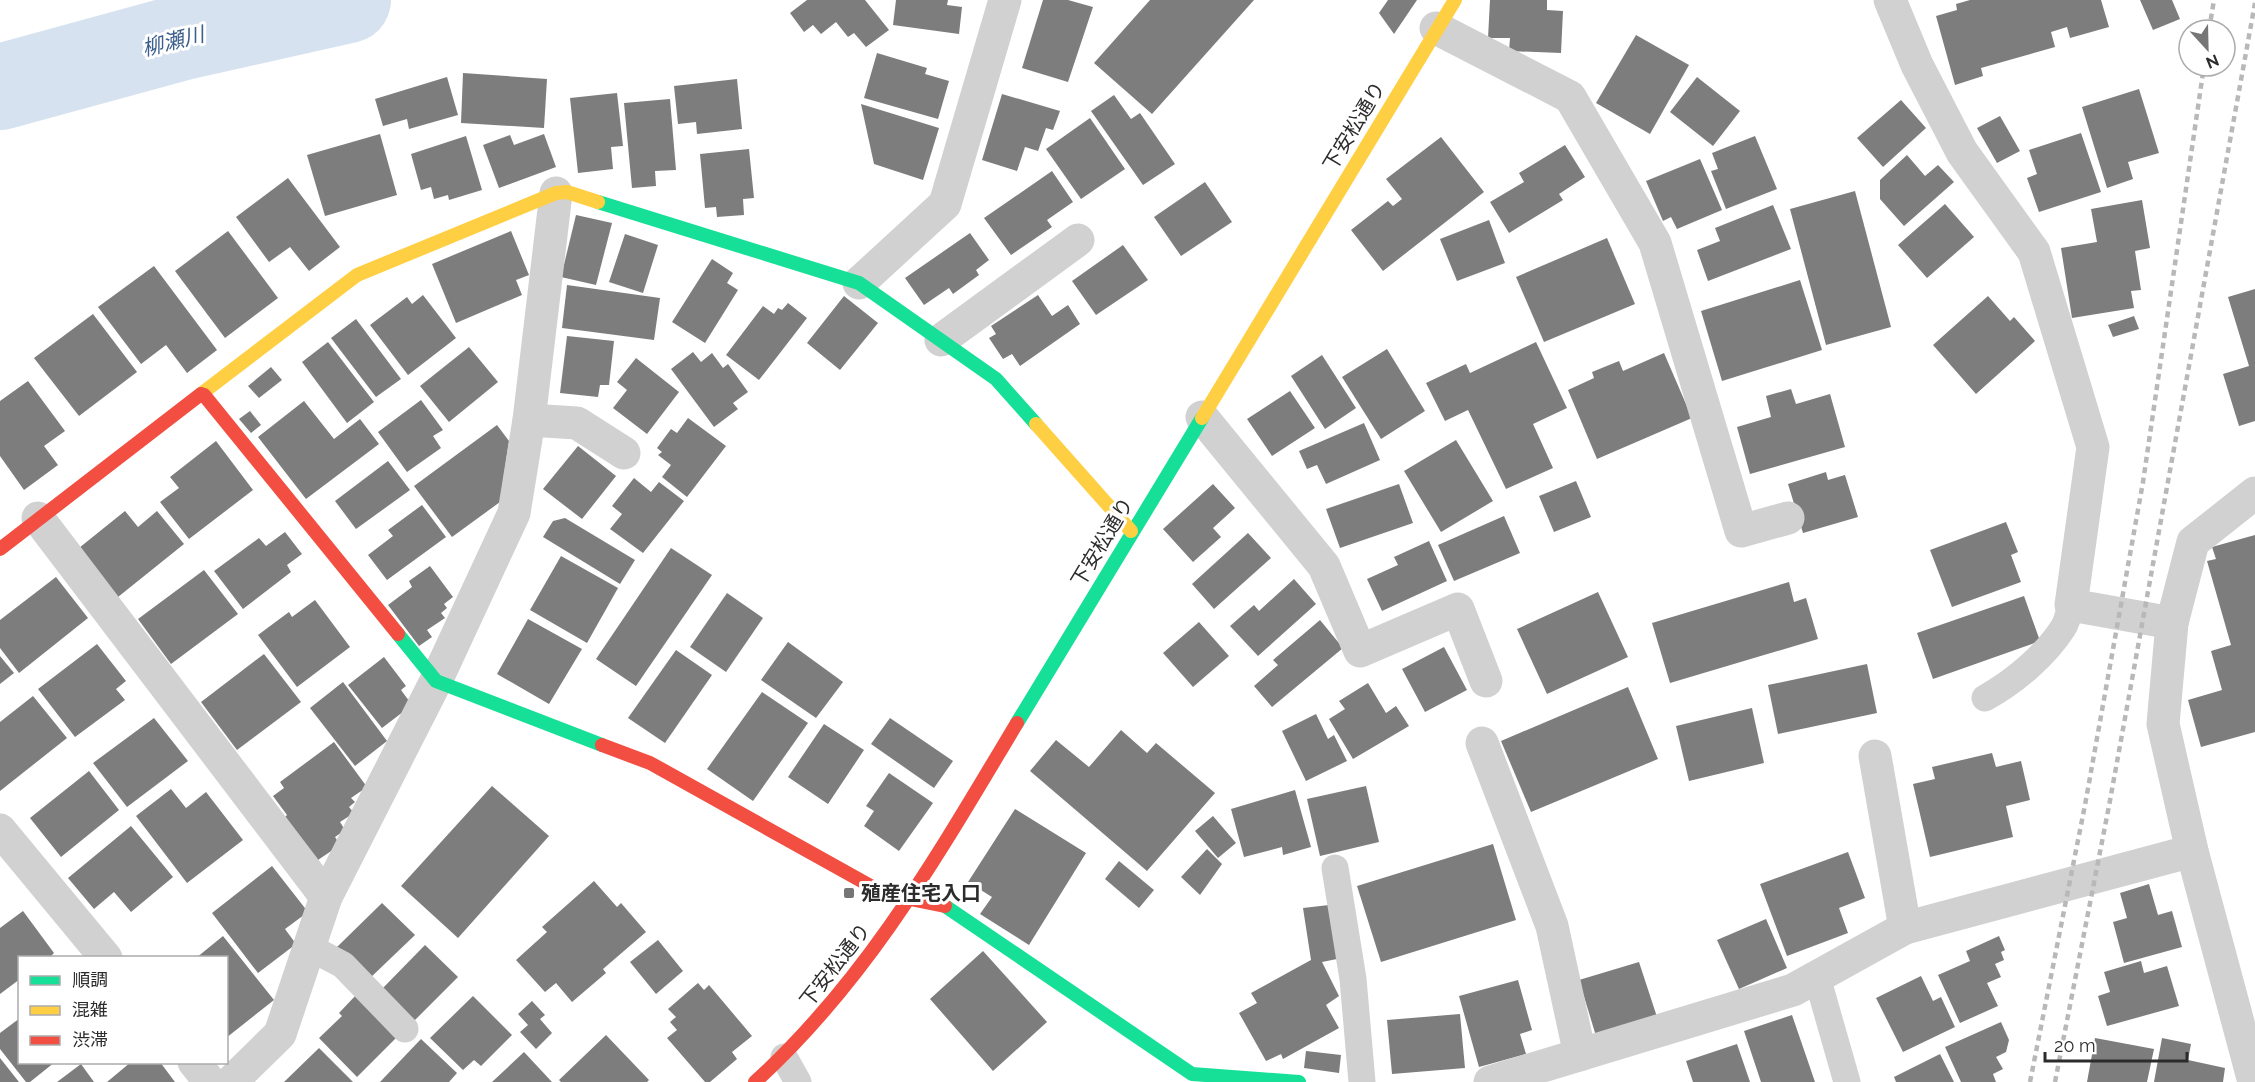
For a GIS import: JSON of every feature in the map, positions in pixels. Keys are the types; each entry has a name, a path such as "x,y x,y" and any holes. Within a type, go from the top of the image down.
{"street":[{"path":"859,283 945,204 1005,0"},
{"name":"下安松通り","path":"755,1082 784,1057 826,1011 910,900 1131,531 1455,0"},
{"path":"1890,0 1917,65 1962,152 2034,252 2093,447 2071,606 2172,623"},
{"path":"1436,28 1570,97 1656,243 1741,531 1788,518"},
{"path":"0,549 38,518 204,395 357,275 556,193 567,192 859,283 996,379 1131,531"},
{"path":"231,1082 280,1034 326,897 436,681 514,513 529,420 556,193"},
{"path":"941,340 1078,240"},
{"path":"204,395 436,681 650,763 885,894 942,904 1191,1078 1299,1082"},
{"path":"1202,417 1324,566 1360,651 1458,609 1486,681"},
{"path":"529,420 577,423 624,453"},
{"path":"2254,1082 2192,851 2163,724 2172,623 2193,542 2255,493"},
{"path":"38,518 326,897"},
{"path":"1482,743 1552,926 1580,1055"},
{"path":"1875,756 1905,928"},
{"path":"0,830 105,956"},
{"path":"1490,1082 1793,990 1905,928 2192,851"},
{"path":"196,1064 210,1082"}],"lane":[{"path":"1985,698 2008,685 2043,651 2064,627 2071,606"},
{"path":"1335,868 1353,979 1362,1082"},
{"path":"309,947 343,965 405,1029"},
{"path":"1817,977 1847,1082"},
{"path":"784,1057 798,1082"}],"building":[{"path":"807,0 865,0 889,30 866,47 854,33 848,37 836,22 821,34 813,25 804,32 790,13"},
{"path":"896,0 948,0 947,5 962,7 959,34 893,25"},
{"path":"1043,0 1068,0 1093,7 1068,82 1022,68"},
{"path":"1150,0 1254,0 1152,114 1094,63"},
{"path":"1388,0 1417,0 1394,34 1379,13"},
{"path":"1490,0 1547,0 1547,10 1563,11 1561,53 1509,51 1510,38 1488,38"},
{"path":"1970,0 2101,0 2109,27 2070,38 2067,27 2051,32 2055,47 1981,68 1983,76 1955,85 1936,16 1957,10 1956,4"},
{"path":"2140,0 2172,0 2180,18 2153,30"},
{"path":"1636,35 1689,65 1650,134 1596,103"},
{"path":"877,53 927,68 925,74 949,81 938,119 864,98"},
{"path":"463,73 547,79 544,128 461,123"},
{"path":"447,77 458,115 409,129 407,119 383,126 375,99"},
{"path":"1697,77 1740,111 1713,146 1670,112"},
{"path":"737,79 742,129 697,134 696,122 678,124 674,86"},
{"path":"2139,89 2159,153 2128,162 2133,179 2107,188 2082,107"},
{"path":"617,93 623,146 611,147 613,169 578,173 570,98"},
{"path":"1002,94 1060,111 1053,130 1046,128 1038,151 1025,147 1017,171 982,160"},
{"path":"1114,95 1131,119 1140,113 1175,164 1143,185 1091,111"},
{"path":"670,99 676,170 655,171 656,186 632,188 624,103"},
{"path":"1901,100 1926,128 1883,167 1857,138"},
{"path":"861,104 939,128 923,180 874,164"},
{"path":"2000,116 2020,151 1997,163 1977,128"},
{"path":"1090,118 1125,169 1081,199 1046,149"},
{"path":"2081,133 2101,192 2039,212 2027,178 2037,174 2029,150"},
{"path":"380,134 397,195 325,216 307,155"},
{"path":"544,134 556,167 499,188 483,145 510,135 514,145"},
{"path":"466,136 482,190 449,200 448,195 434,199 431,187 421,190 411,154"},
{"path":"1755,136 1777,189 1726,209 1711,171 1718,169 1712,153"},
{"path":"1441,137 1484,192 1383,271 1351,230 1388,201 1393,206 1402,199 1386,179"},
{"path":"1565,145 1585,177 1559,194 1563,200 1509,233 1490,202 1524,182 1519,173"},
{"path":"749,149 754,198 743,199 744,215 717,217 716,207 705,208 700,154"},
{"path":"1907,155 1925,176 1938,165 1954,182 1904,226 1880,199 1880,180"},
{"path":"1700,159 1722,210 1677,229 1671,217 1663,221 1646,181"},
{"path":"1052,171 1073,202 1047,220 1052,227 1011,255 984,218"},
{"path":"288,178 340,247 309,271 290,247 269,262 236,217"},
{"path":"1205,182 1232,222 1181,256 1154,217"},
{"path":"1855,191 1891,327 1826,345 1790,209"},
{"path":"2142,200 2150,248 2135,251 2141,290 2131,291 2134,308 2072,318 2061,248 2097,242 2091,209"},
{"path":"1945,204 1974,237 1927,278 1898,245"},
{"path":"1773,205 1791,249 1708,281 1697,250 1720,241 1715,228"},
{"path":"576,215 612,223 596,285 561,277"},
{"path":"1489,220 1505,263 1457,281 1440,239"},
{"path":"228,231 278,298 225,338 175,271"},
{"path":"511,231 529,275 516,280 522,295 456,323 432,264"},
{"path":"970,233 989,260 976,270 979,275 953,294 949,288 924,305 905,278"},
{"path":"625,234 658,245 643,293 609,282"},
{"path":"1607,238 1635,304 1544,342 1516,277"},
{"path":"1123,245 1148,280 1096,315 1072,281"},
{"path":"712,259 733,273 727,283 738,290 705,343 672,322"},
{"path":"154,266 217,350 187,373 166,345 141,364 98,307"},
{"path":"1800,280 1822,350 1722,381 1701,311"},
{"path":"567,285 660,298 654,340 562,328"},
{"path":"2255,289 2255,421 2239,426 2223,374 2249,366 2228,297"},
{"path":"423,295 456,338 408,375 370,325 407,297 412,304"},
{"path":"1038,295 1052,316 1068,305 1080,324 1020,366 1012,354 1003,359 989,338 996,334 991,326"},
{"path":"844,296 878,323 840,370 807,343"},
{"path":"1988,296 2010,321 2014,317 2035,341 1976,394 1933,345"},
{"path":"788,303 807,318 759,380 726,355 763,306 774,314 778,308 782,310"},
{"path":"93,314 137,372 79,416 34,358"},
{"path":"2134,316 2139,329 2113,337 2108,325"},
{"path":"356,319 401,379 376,397 331,338"},
{"path":"567,336 614,341 609,385 600,385 598,397 560,393"},
{"path":"328,342 374,402 347,423 302,362"},
{"path":"1536,342 1567,408 1533,424 1553,468 1506,489 1468,410 1445,421 1426,383 1466,364 1470,373"},
{"path":"469,347 498,382 449,422 420,386"},
{"path":"1387,349 1425,411 1381,439 1342,377"},
{"path":"693,352 701,362 712,353 723,368 728,364 748,392 733,403 738,409 714,427 671,369"},
{"path":"1664,353 1692,418 1597,459 1568,390 1594,378 1592,372 1619,361 1623,371"},
{"path":"1322,355 1356,408 1325,429 1291,376"},
{"path":"636,358 679,392 647,434 613,408 627,390 617,382"},
{"path":"271,367 282,380 259,398 248,386"},
{"path":"28,381 65,431 44,446 58,465 24,490 0,456 0,401"},
{"path":"1791,389 1796,404 1830,394 1845,447 1750,474 1737,427 1771,417 1766,396"},
{"path":"1290,391 1315,428 1272,456 1247,419"},
{"path":"421,400 443,430 433,436 441,448 407,472 378,432"},
{"path":"304,401 334,439 360,419 379,444 306,499 258,437"},
{"path":"250,411 261,425 251,433 239,419"},
{"path":"688,418 726,446 687,497 662,477 671,465 658,455 662,452 657,448 671,429 677,433"},
{"path":"1364,423 1380,460 1326,484 1317,465 1307,469 1299,451"},
{"path":"497,425 509,441 500,502 452,537 414,486"},
{"path":"1456,440 1493,501 1441,532 1404,471"},
{"path":"216,441 253,490 189,539 160,502 179,488 170,477"},
{"path":"578,446 616,476 582,519 543,489"},
{"path":"388,461 410,490 356,529 335,501"},
{"path":"1826,472 1828,480 1845,475 1858,517 1803,533 1788,484"},
{"path":"634,478 651,492 659,482 684,501 643,553 610,529 622,514 612,506"},
{"path":"1576,481 1591,517 1554,532 1539,496"},
{"path":"1213,484 1235,508 1213,528 1221,537 1193,562 1163,529"},
{"path":"1399,484 1413,523 1340,548 1326,509"},
{"path":"422,505 446,537 387,580 368,555 393,536 388,530"},
{"path":"125,511 138,527 157,511 184,544 118,597 79,548"},
{"path":"1504,516 1520,553 1454,581 1438,545"},
{"path":"565,518 635,560 620,584 543,537 553,521"},
{"path":"2006,522 2018,552 2011,555 2021,582 1952,607 1930,550"},
{"path":"285,532 302,554 287,565 291,572 243,609 214,571 259,538 266,546"},
{"path":"1248,533 1271,558 1214,609 1192,584"},
{"path":"2255,535 2255,732 2201,747 2188,700 2222,690 2211,651 2231,645 2207,561 2216,559 2212,547"},
{"path":"1429,541 1447,581 1382,611 1367,579 1398,565 1394,557"},
{"path":"671,548 712,575 636,686 596,659"},
{"path":"561,556 618,588 587,643 530,610"},
{"path":"430,566 453,597 444,604 447,608 441,613 445,618 427,630 432,637 419,646 388,605 412,587 409,581"},
{"path":"204,570 238,614 171,664 138,619"},
{"path":"56,577 88,618 19,673 0,648 0,620"},
{"path":"1294,579 1316,604 1258,656 1230,626 1254,605 1259,611"},
{"path":"1789,582 1794,602 1806,598 1818,639 1670,683 1652,623"},
{"path":"1598,592 1628,657 1547,694 1517,629"},
{"path":"727,593 763,618 726,672 690,647"},
{"path":"2024,596 2040,641 1933,679 1917,633"},
{"path":"315,600 350,647 297,687 258,635 289,612 292,617"},
{"path":"528,619 582,649 549,704 497,674"},
{"path":"1320,620 1343,648 1272,707 1254,686 1278,665 1273,660"},
{"path":"1199,622 1229,656 1193,687 1163,653"},
{"path":"788,642 843,682 816,718 761,680"},
{"path":"97,644 126,681 116,689 125,700 75,737 38,689"},
{"path":"1444,647 1467,690 1425,712 1402,669"},
{"path":"676,650 712,675 665,743 628,718"},
{"path":"264,654 301,702 237,750 201,702"},
{"path":"0,656 14,673 0,684"},
{"path":"384,657 406,686 401,690 412,705 382,728 348,685"},
{"path":"1867,664 1877,713 1778,734 1768,685"},
{"path":"343,682 387,741 355,766 310,708"},
{"path":"1368,683 1386,713 1396,706 1409,726 1353,759 1329,719 1345,709 1339,701"},
{"path":"1628,687 1658,759 1531,812 1501,741"},
{"path":"762,692 808,723 753,801 707,769"},
{"path":"33,696 67,738 0,791 0,722"},
{"path":"1752,708 1764,763 1689,781 1676,726"},
{"path":"1316,714 1328,739 1334,735 1347,761 1306,781 1282,731"},
{"path":"154,718 188,761 127,807 93,763"},
{"path":"890,718 953,761 934,788 871,744"},
{"path":"824,724 864,750 828,804 788,777"},
{"path":"1121,730 1147,753 1156,743 1215,793 1147,871 1030,771 1056,740 1089,767"},
{"path":"334,742 367,787 351,798 355,802 349,807 354,813 340,822 345,830 335,837 340,845 315,862 283,819 287,815 273,796 284,788 280,782"},
{"path":"1992,753 1996,767 2021,761 2030,800 2006,806 2013,837 1930,857 1913,784 1935,779 1932,767"},
{"path":"89,771 119,810 61,857 30,818"},
{"path":"889,773 933,803 899,851 864,826 874,811 866,806"},
{"path":"492,786 549,836 458,938 401,886"},
{"path":"1366,786 1379,842 1320,856 1307,799"},
{"path":"171,789 186,808 206,792 243,840 187,883 136,816"},
{"path":"1295,790 1311,847 1283,855 1282,847 1244,857 1231,809"},
{"path":"1015,809 1086,853 1029,945 980,914 992,897 968,882"},
{"path":"1213,816 1236,843 1218,858 1195,831"},
{"path":"131,826 173,877 131,912 114,892 94,909 68,878"},
{"path":"1493,844 1516,920 1381,962 1357,886"},
{"path":"1207,849 1222,864 1200,895 1181,877"},
{"path":"1848,852 1865,898 1839,908 1848,933 1787,956 1760,884"},
{"path":"1119,861 1154,890 1139,908 1105,879"},
{"path":"272,866 308,912 285,929 296,944 258,973 212,913"},
{"path":"594,881 617,907 621,903 646,932 603,969 606,973 572,1002 556,983 545,992 516,960 547,932 542,927"},
{"path":"2149,884 2158,915 2172,911 2182,947 2124,963 2113,922 2127,918 2120,893"},
{"path":"382,903 415,935 369,979 337,947"},
{"path":"1329,905 1337,959 1322,962 1339,996 1326,1005 1339,1028 1283,1059 1281,1054 1266,1061 1239,1013 1257,1003 1251,993 1311,960 1303,908"},
{"path":"23,911 54,953 51,956 18,956 18,980 0,994 0,928"},
{"path":"1766,919 1787,968 1739,989 1717,940"},
{"path":"223,936 274,1000 228,1036 228,956 198,956"},
{"path":"1999,936 2005,950 2001,952 2004,960 1995,964 2001,977 1987,983 1998,1006 1960,1023 1938,975 1970,961 1966,951"},
{"path":"658,940 683,971 656,994 630,962"},
{"path":"425,945 458,977 413,1022 381,990"},
{"path":"983,951 1047,1022 993,1071 930,999"},
{"path":"2141,961 2144,973 2167,966 2179,1006 2107,1026 2098,996 2110,992 2104,972"},
{"path":"1639,962 1657,1017 1596,1036 1579,980"},
{"path":"1921,976 1933,1001 1941,997 1955,1027 1903,1052 1876,998"},
{"path":"1518,980 1532,1030 1520,1034 1526,1054 1479,1067 1459,996"},
{"path":"698,983 704,990 709,985 752,1036 732,1052 737,1059 710,1082 705,1082 667,1038 677,1030 670,1022 676,1017 668,1009"},
{"path":"357,994 398,1036 357,1077 319,1038 342,1016 339,1013"},
{"path":"473,996 512,1035 481,1066 474,1060 463,1070 430,1038"},
{"path":"532,1001 545,1015 540,1019 552,1033 536,1049 520,1032 528,1025 518,1014"},
{"path":"1460,1014 1465,1068 1392,1074 1387,1020"},
{"path":"1792,1015 1815,1082 1761,1082 1744,1031"},
{"path":"18,1020 18,1064 52,1064 30,1082 26,1082 0,1049 0,1033"},
{"path":"2001,1022 2009,1040 2006,1052 1996,1057 2003,1069 1993,1074 1996,1082 1961,1082 1945,1047"},
{"path":"606,1035 649,1080 647,1082 561,1082 559,1080"},
{"path":"2095,1038 2154,1049 2147,1082 2087,1082"},
{"path":"2162,1038 2191,1044 2188,1060 2225,1068 2223,1082 2154,1082"},
{"path":"421,1039 457,1073 449,1082 380,1082"},
{"path":"1737,1044 1750,1082 1693,1082 1686,1061"},
{"path":"319,1048 353,1082 284,1082"},
{"path":"1306,1051 1341,1055 1339,1073 1304,1068"},
{"path":"524,1052 552,1082 492,1082"},
{"path":"1940,1054 1954,1082 1896,1082 1894,1077"},
{"path":"0,1058 19,1082 0,1082"},
{"path":"81,1064 94,1082 57,1082"},
{"path":"129,1064 162,1064 175,1082 107,1082"}],"waterway":[{"name":"柳瀬川","path":"0,87 183,37 348,0"}],"railway":[{"path":"2211,18 2214,0"},
{"path":"2055,1082 2109,806 2255,3"},
{"path":"2030,1082 2085,805 2143,482 2202,78"}],"traffic: fast":[{"path":"598,202 859,283 996,379 1036,424"},
{"path":"1017,723 1202,418"},
{"path":"398,634 436,681 602,745"},
{"path":"945,906 1192,1074 1299,1082"}],"traffic: slow":[{"path":"1202,418 1455,0"},
{"path":"201,394 357,275 556,193 567,192 598,202"},
{"path":"1036,424 1131,531"}],"traffic: jam":[{"path":"0,549 201,394"},
{"path":"204,395 398,634"},
{"path":"755,1082 833,1001 867,957 930,867 1017,723"},
{"path":"602,745 650,763 885,894 945,906"}],"place":[{"name":"殖産住宅入口","path":"849,893"}]}
